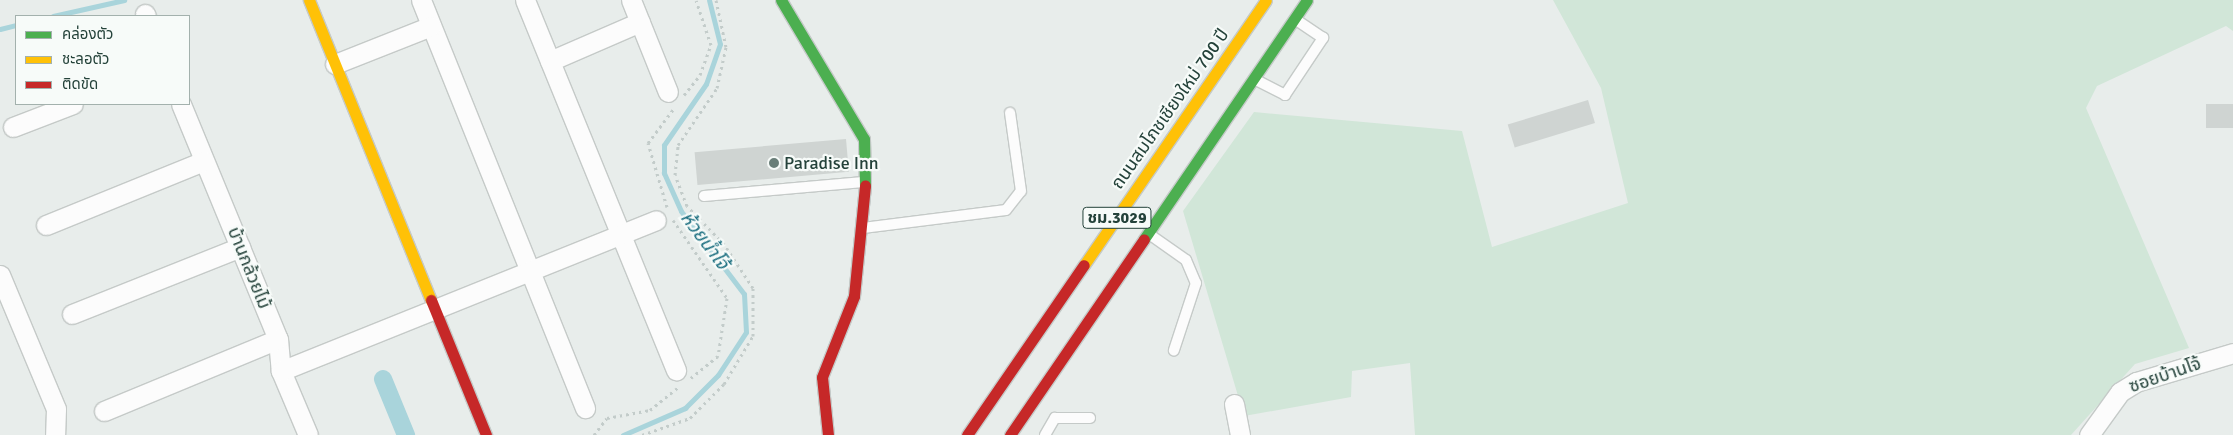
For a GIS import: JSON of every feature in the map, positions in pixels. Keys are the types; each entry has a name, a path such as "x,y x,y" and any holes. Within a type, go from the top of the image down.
{"main road":[{"path":"309,0 486,435"},
{"path":"781,0 864,139 865,182 854,296 822,377 828,435"},
{"name":"ถนนสมโภชเชียงใหม่ 700 ปี","path":"967,435 1266,0"},
{"name":"ชม.3029","path":"1010,435 1306,0"}],"street":[{"path":"421,0 585,408"},
{"path":"524,0 676,370"},
{"path":"631,0 668,92"},
{"path":"550,61 640,22"},
{"path":"335,64 431,26"},
{"path":"13,127 70,105"},
{"name":"บ้านกล้วยไม้","path":"181,105 278,339 281,371 308,435"},
{"path":"46,225 204,161"},
{"path":"281,371 656,220"},
{"path":"72,314 240,247"},
{"path":"0,275 56,410 55,435"},
{"path":"104,411 278,339"},
{"name":"ซอยบ้านโจ้","path":"2089,435 2120,392 2136,382 2233,353"},
{"path":"1234,404 1240,435"}],"lane":[{"path":"1253,78 1286,95 1323,38 1294,18"},
{"path":"862,228 1006,210 1020,191 1010,114"},
{"path":"704,196 865,182"},
{"path":"1148,233 1186,260 1196,283 1174,350"},
{"path":"1045,435 1055,418 1090,418"}],"path":[{"path":"594,435 607,418 650,410 718,356 727,298 669,214 648,143 700,75 710,45 696,0"},
{"path":"642,435 690,418 724,384 753,336 753,288 724,244 687,206 675,175 678,145 717,88 726,47 716,0"}],"green space":[{"path":"1553,0 2233,0 2233,31 2226,26 2097,86 2086,108 2189,348 2135,364 2071,435 1415,435 1410,363 1352,371 1351,397 1244,416 1183,211 1254,112 1462,131 1492,247 1628,203 1601,88"}],"building":[{"path":"1588,100 1595,123 1515,148 1508,125"},
{"path":"2206,104 2233,104 2233,128 2206,128"},
{"name":"Paradise Inn","path":"846,139 849,172 697,185 695,152"}],"waterway":[{"path":"57,15 124,0"},
{"name":"ห้วยน้ำโจ้","path":"623,435 685,408 718,375 746,332 744,294 681,211 664,173 664,145 706,84 720,44 709,0"},
{"path":"0,29 15,25"},
{"path":"383,379 406,435"}],"traffic: fast":[{"path":"781,0 864,139 865,186"},
{"path":"1144,239 1307,0"}],"traffic: slow":[{"path":"309,0 431,300"},
{"path":"1084,265 1266,0"}],"traffic: jam":[{"path":"828,435 822,377 854,296 865,186"},
{"path":"1010,435 1144,239"},
{"path":"967,435 1084,265"},
{"path":"431,300 486,435"}],"place":[{"name":"Paradise Inn","path":"774,163"}]}
